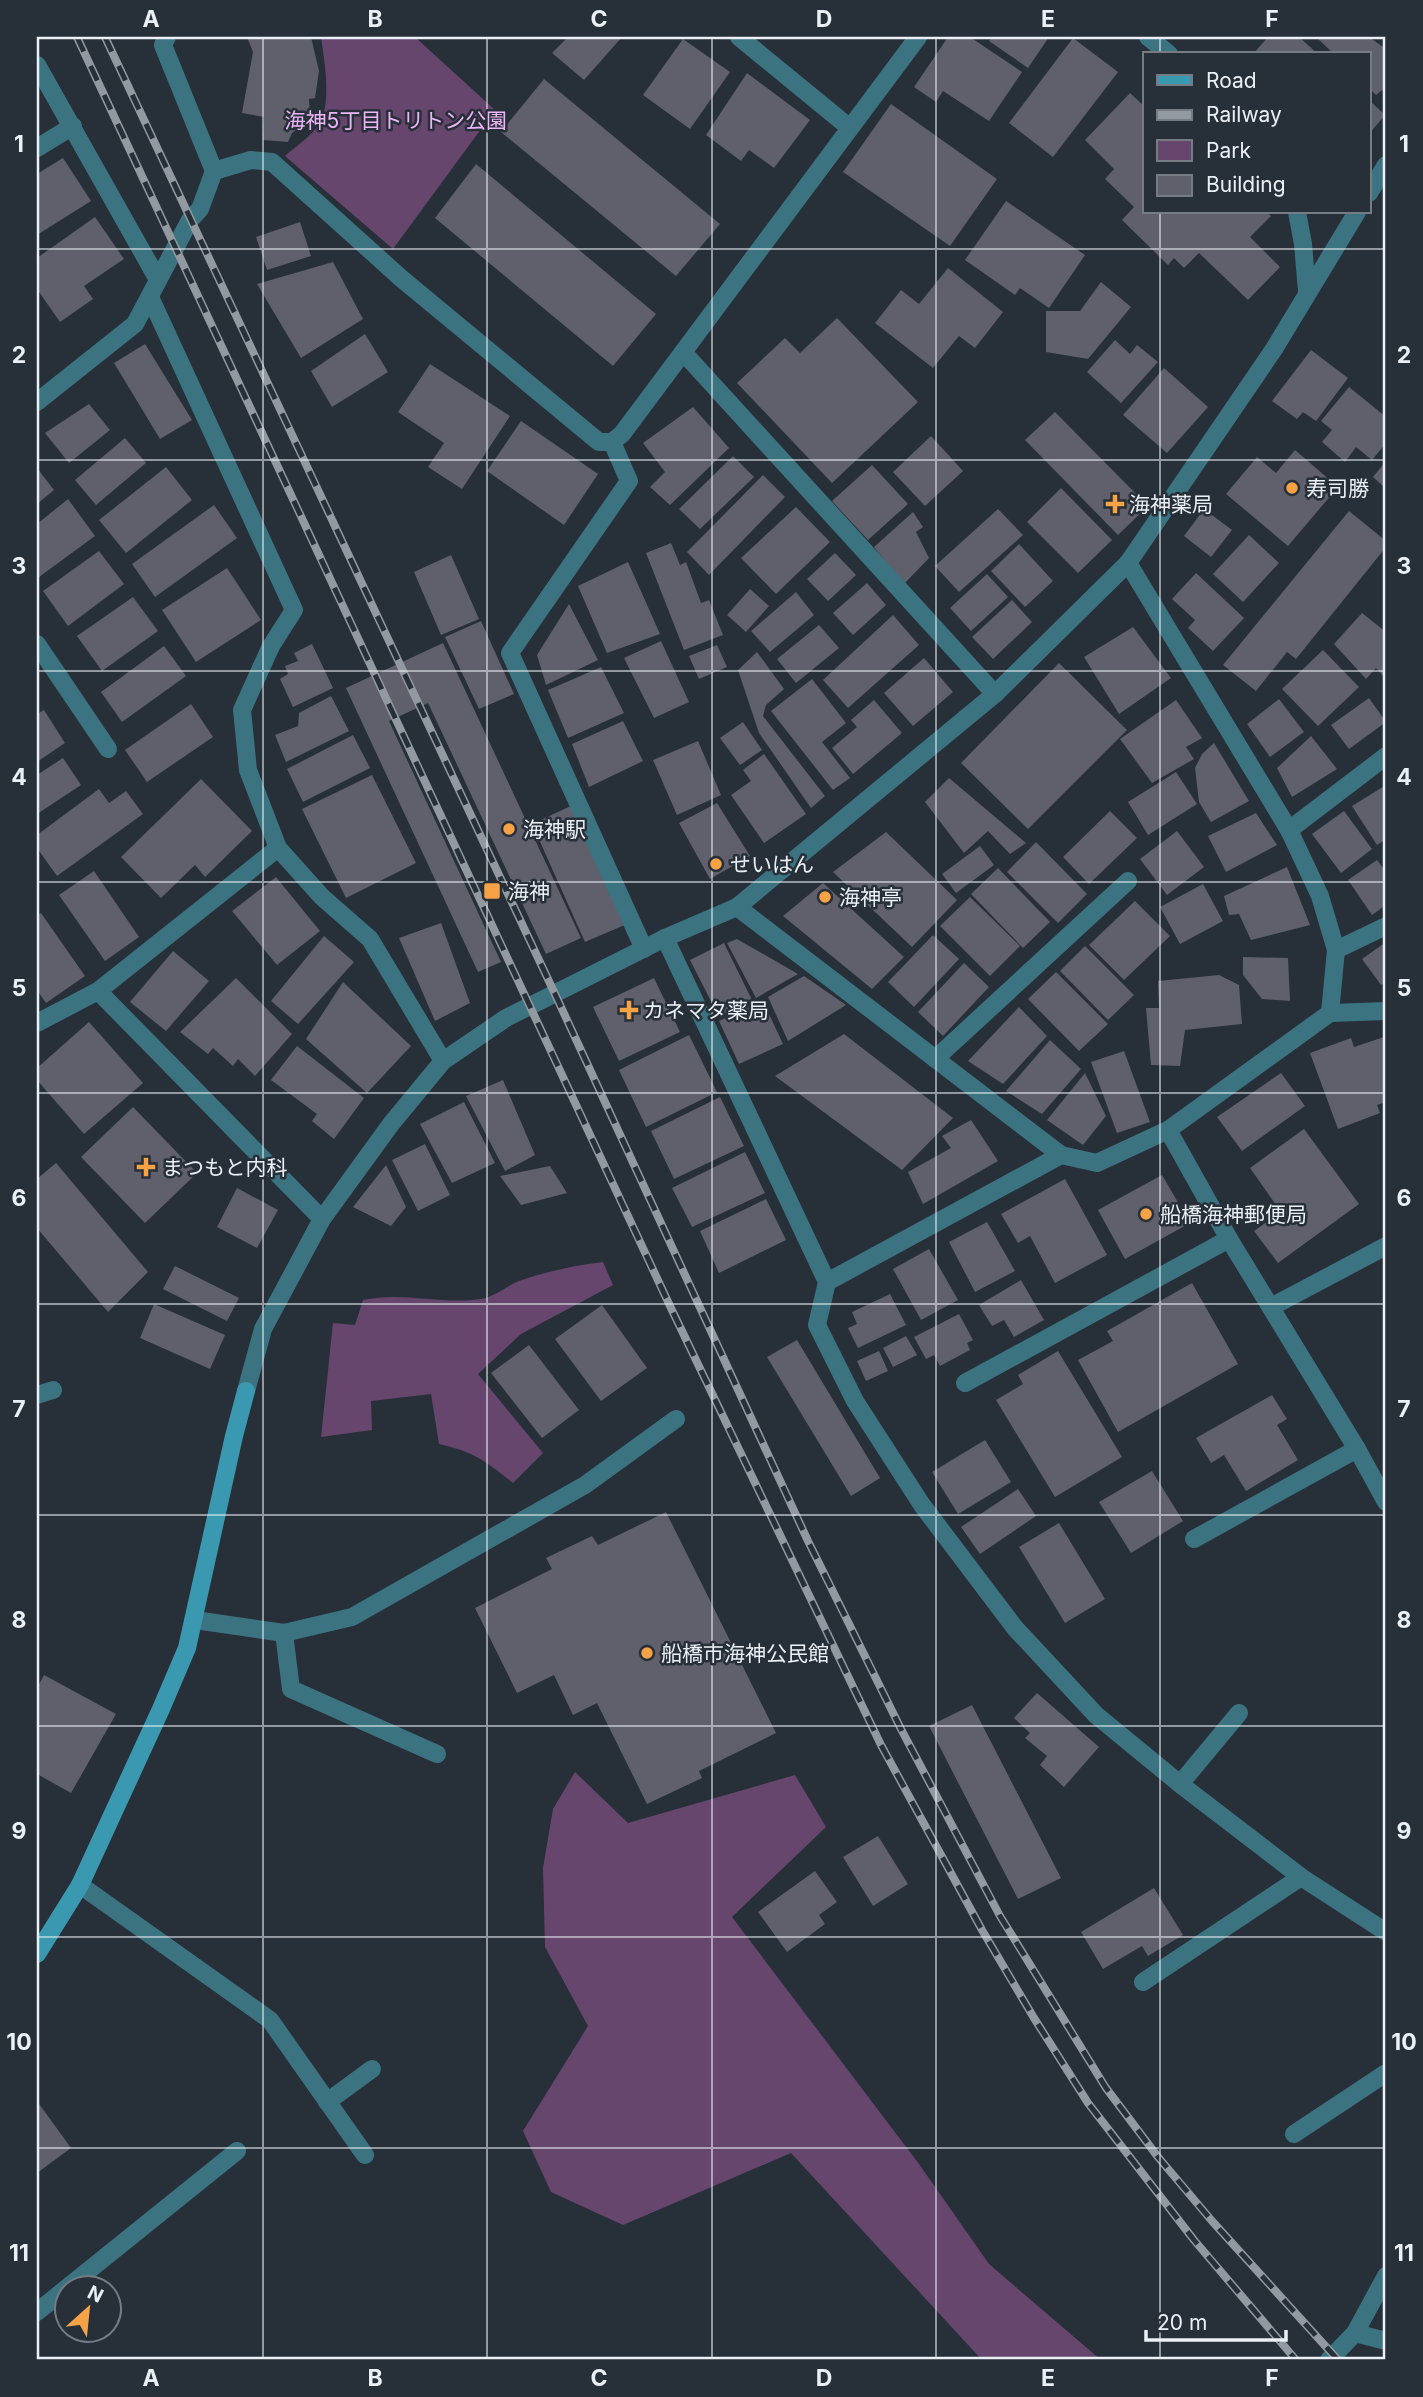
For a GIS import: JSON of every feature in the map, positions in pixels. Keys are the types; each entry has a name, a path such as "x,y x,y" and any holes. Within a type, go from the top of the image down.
{"street":[{"path":"37,402 135,324 190,220 200,209 214,171 163,45 167,37"},
{"path":"739,37 850,128"},
{"path":"214,171 251,160 272,162 402,279 599,442 612,442 622,434 918,37"},
{"path":"1148,37 1166,52"},
{"path":"37,65 158,278"},
{"path":"37,148 73,126"},
{"path":"1370,191 1386,165"},
{"path":"1297,214 1307,291"},
{"path":"37,1954 80,1885 162,1709 187,1648 234,1436 263,1329 322,1219 391,1124 443,1061 506,1018 666,938 737,907 995,694 1128,562 1274,349 1356,214"},
{"path":"150,297 293,610 271,646 242,710 248,770 278,848 323,897 370,939 443,1061"},
{"path":"683,352 995,694"},
{"path":"612,442 629,481 510,653 644,949"},
{"path":"1128,562 1289,830 1320,896 1336,950 1330,1013"},
{"path":"37,643 108,749"},
{"path":"1289,830 1386,756"},
{"path":"37,1023 98,991 278,848"},
{"path":"934,1059 1128,881"},
{"path":"737,907 1061,1155 1097,1163 1168,1130 1330,1013 1386,1011"},
{"path":"1336,950 1386,926"},
{"path":"666,938 827,1282 817,1325 855,1401 922,1505 1016,1628 1096,1715 1301,1877 1386,1932"},
{"path":"98,991 322,1219"},
{"path":"1168,1130 1229,1239 1357,1448 1386,1502"},
{"path":"827,1282 1061,1155"},
{"path":"965,1382 1229,1239"},
{"path":"1271,1307 1386,1246"},
{"path":"195,1620 284,1633 352,1617 585,1485 676,1419"},
{"path":"1194,1539 1357,1448"},
{"path":"284,1633 291,1689 437,1754"},
{"path":"1180,1784 1239,1713"},
{"path":"1143,1982 1301,1877"},
{"path":"80,1885 270,2020 365,2155"},
{"path":"327,2102 372,2069"},
{"path":"1294,2134 1386,2073"},
{"path":"37,2312 237,2151"},
{"path":"1329,2360 1355,2333 1386,2276"},
{"path":"1355,2333 1386,2341"}],"green space":[{"name":"海神5丁目トリトン公園","path":"321,37 415,37 495,110 393,249 285,156 311,134 323,117 326,82"},
{"path":"603,1262 613,1285 521,1334 478,1374 543,1453 513,1483 479,1458 439,1444 431,1394 371,1401 372,1430 321,1437 333,1323 355,1325 363,1300 392,1297 481,1299 530,1277"},
{"path":"575,1772 628,1823 795,1775 826,1827 732,1917 919,2164 989,2264 1101,2360 982,2360 791,2153 623,2225 551,2192 523,2131 588,2026 545,1947 543,1868 553,1809"}],"building":[{"path":"247,37 311,37 319,71 315,98 309,99 310,120 292,133 288,142 263,140 264,117 242,113 253,52"},
{"path":"568,37 622,37 584,80 552,53"},
{"path":"948,37 970,37 1022,72 989,121 943,91 936,102 914,87"},
{"path":"992,37 1049,37 1028,68 989,41"},
{"path":"1268,37 1299,37 1316,52 1255,52"},
{"path":"1316,37 1369,37 1386,49 1386,87 1376,95 1370,89 1370,52 1332,52"},
{"path":"1073,38 1118,72 1053,157 1009,123"},
{"path":"683,39 730,72 690,129 643,95"},
{"path":"747,73 810,120 774,168 749,150 741,161 706,135"},
{"path":"544,79 720,224 676,276 501,132"},
{"path":"1130,93 1143,105 1143,214 1268,214 1271,216 1250,237 1280,267 1248,300 1199,253 1184,268 1174,258 1168,265 1122,220 1134,207 1105,179 1114,169 1085,140"},
{"path":"1370,101 1385,115 1370,133"},
{"path":"891,104 997,179 950,246 843,172"},
{"path":"63,158 91,201 37,235 37,174"},
{"path":"476,164 656,314 613,366 435,218"},
{"path":"1006,201 1085,255 1049,308 1020,288 1015,295 965,260"},
{"path":"95,217 124,259 84,286 93,299 60,322 37,289 37,258"},
{"path":"300,222 311,256 267,270 256,237"},
{"path":"333,262 363,319 301,358 257,284"},
{"path":"948,268 1003,312 975,348 959,336 933,368 875,323 901,290 919,304"},
{"path":"1101,282 1131,307 1088,359 1046,352 1046,311 1080,311"},
{"path":"837,318 918,402 832,483 737,383 785,338 800,353"},
{"path":"365,334 388,372 332,407 311,371"},
{"path":"1115,340 1130,354 1137,345 1158,362 1121,403 1087,372"},
{"path":"145,344 192,420 160,439 114,363"},
{"path":"1311,350 1348,378 1316,421 1303,412 1297,419 1272,401"},
{"path":"430,364 510,416 462,489 428,467 444,443 398,412"},
{"path":"1164,368 1208,407 1167,453 1123,415"},
{"path":"1349,387 1386,417 1386,443 1372,460 1356,447 1345,462 1322,442 1332,430 1321,421"},
{"path":"89,404 110,430 69,463 45,433"},
{"path":"693,407 729,448 670,505 650,487 665,472 643,443"},
{"path":"1055,412 1148,506 1118,535 1025,440"},
{"path":"521,421 598,474 564,525 487,471"},
{"path":"931,436 963,471 925,506 893,472"},
{"path":"125,438 146,463 96,505 75,480"},
{"path":"1295,450 1338,487 1288,546 1226,494 1257,457 1276,473"},
{"path":"733,456 754,477 700,529 679,509"},
{"path":"1386,461 1386,484 1384,487 1373,477"},
{"path":"872,465 908,504 868,540 832,501"},
{"path":"166,467 192,500 126,553 99,520"},
{"path":"37,468 54,490 37,504"},
{"path":"763,475 785,497 709,575 687,552"},
{"path":"1061,488 1112,540 1078,573 1027,522"},
{"path":"68,499 95,536 39,577 37,524"},
{"path":"214,505 237,538 155,597 132,564"},
{"path":"796,507 830,542 776,594 741,558"},
{"path":"998,509 1023,535 959,592 935,566"},
{"path":"1204,509 1232,530 1211,557 1184,536"},
{"path":"1349,511 1386,541 1386,547 1296,659 1287,652 1256,691 1223,665"},
{"path":"913,512 923,527 916,532 929,558 904,584 874,547"},
{"path":"1249,535 1279,563 1243,602 1213,574"},
{"path":"671,543 680,565 686,562 701,603 709,600 723,635 684,650 646,553"},
{"path":"1019,544 1053,581 1025,607 991,571"},
{"path":"99,551 124,584 68,626 43,591"},
{"path":"835,553 856,575 828,601 807,579"},
{"path":"451,555 479,619 441,635 414,572"},
{"path":"628,562 660,634 607,653 578,586"},
{"path":"227,568 261,620 196,662 162,610"},
{"path":"1196,573 1244,618 1213,651 1188,628 1195,620 1172,599"},
{"path":"987,574 1008,597 971,631 950,608"},
{"path":"867,583 886,605 853,635 833,613"},
{"path":"750,589 769,606 746,632 727,615"},
{"path":"796,592 814,615 770,652 751,631"},
{"path":"133,597 158,631 102,671 77,636"},
{"path":"1012,600 1032,622 993,659 972,637"},
{"path":"569,604 598,660 546,685 537,655"},
{"path":"1362,613 1386,632 1386,672 1383,676 1376,668 1366,679 1334,644"},
{"path":"893,615 919,645 848,708 823,680"},
{"path":"481,621 514,694 479,709 445,637"},
{"path":"819,625 839,648 796,683 777,659"},
{"path":"1133,627 1171,678 1119,714 1084,657"},
{"path":"661,641 689,702 654,718 624,658"},
{"name":"海神駅","path":"443,643 581,938 546,954 428,703 389,721 501,962 478,972 346,688"},
{"path":"312,644 333,688 293,707 280,679 288,674 285,666 298,661 294,653"},
{"path":"717,645 727,667 699,679 689,656"},
{"path":"164,646 186,676 122,722 101,692"},
{"path":"1323,650 1359,687 1318,726 1282,689"},
{"path":"757,652 784,689 766,705 763,716 825,796 811,808 759,733 738,670"},
{"path":"924,658 953,692 913,726 884,693"},
{"path":"1059,663 1127,730 1028,829 961,763"},
{"path":"601,667 624,713 568,738 548,690"},
{"path":"812,679 846,723 822,742 850,778 833,790 771,711"},
{"path":"331,696 349,731 286,762 275,735 298,726 299,713"},
{"path":"1369,698 1386,722 1349,749 1331,725"},
{"path":"1279,699 1304,732 1270,757 1247,724"},
{"path":"874,700 902,733 853,774 832,748 857,727 851,720"},
{"path":"1176,700 1202,738 1186,747 1194,759 1152,783 1120,739"},
{"path":"191,704 213,737 147,782 125,750"},
{"path":"44,710 65,743 37,762 37,714"},
{"path":"623,721 643,761 589,787 572,744"},
{"path":"743,722 762,750 740,765 720,738"},
{"path":"353,735 370,768 303,802 287,769"},
{"path":"1311,736 1337,769 1292,797 1277,768"},
{"path":"698,741 721,795 677,815 653,760"},
{"path":"1214,743 1249,801 1211,822 1199,802 1195,768 1202,754"},
{"path":"764,754 806,814 764,843 731,795 751,781 743,770"},
{"path":"63,758 81,785 37,814 37,775"},
{"path":"1176,772 1197,804 1148,835 1128,802"},
{"path":"372,775 416,863 346,898 302,809"},
{"path":"949,778 1026,843 1010,854 988,831 964,853 925,802"},
{"path":"201,779 252,831 205,877 195,865 161,898 121,857"},
{"path":"1386,785 1386,839 1377,845 1352,806"},
{"path":"99,789 109,803 126,791 143,814 57,876 37,848 37,835"},
{"path":"717,803 750,856 710,879 679,823"},
{"path":"573,805 627,924 585,942 532,824"},
{"path":"1110,811 1137,838 1089,884 1063,857"},
{"path":"1344,811 1372,849 1341,873 1312,834"},
{"path":"1256,813 1277,845 1226,872 1208,836"},
{"path":"1177,831 1204,867 1167,895 1140,859"},
{"path":"886,832 957,900 912,947 833,872"},
{"path":"1036,842 1087,894 1058,923 1007,872"},
{"path":"980,846 994,865 956,893 942,874"},
{"path":"1377,860 1386,872 1386,905 1372,915 1348,880"},
{"path":"1287,867 1310,925 1251,940 1239,914 1229,915 1224,896"},
{"path":"998,868 1050,922 1023,948 971,894"},
{"path":"94,871 139,937 105,961 59,895"},
{"path":"276,877 320,931 277,965 232,911"},
{"path":"823,883 904,957 872,989 783,916"},
{"path":"1203,884 1223,921 1180,944 1160,907"},
{"path":"970,897 1020,946 990,976 940,926"},
{"path":"1135,901 1170,936 1124,980 1089,945"},
{"path":"41,913 85,976 46,1003 37,990 37,916"},
{"path":"441,923 470,1003 435,1021 399,938"},
{"path":"933,935 959,959 914,1007 888,982"},
{"path":"324,936 354,962 298,1024 271,1001"},
{"path":"737,939 798,974 756,998 727,943"},
{"path":"1386,942 1386,982 1381,985 1362,959"},
{"path":"724,943 752,1000 719,1017 690,960"},
{"path":"1085,946 1134,995 1108,1020 1060,971"},
{"path":"173,951 209,981 166,1031 130,1002"},
{"path":"1243,957 1288,958 1290,1001 1262,999 1243,975"},
{"path":"964,963 989,987 943,1036 918,1012"},
{"path":"1056,972 1108,1024 1079,1051 1028,999"},
{"path":"1219,975 1239,985 1242,1024 1185,1030 1180,1066 1151,1065 1146,1008 1159,1008 1158,981"},
{"path":"804,976 846,1005 788,1041 768,997"},
{"path":"236,978 292,1034 255,1076 238,1059 233,1066 213,1048 208,1054 180,1032"},
{"path":"654,978 680,1032 619,1061 593,1007"},
{"path":"343,982 411,1046 367,1093 306,1039"},
{"path":"763,1001 783,1044 739,1064 719,1021"},
{"path":"1019,1007 1047,1036 1003,1084 968,1061"},
{"path":"89,1022 143,1083 84,1134 37,1080 37,1068"},
{"path":"844,1034 953,1118 902,1170 775,1076"},
{"path":"689,1035 717,1092 646,1127 619,1070"},
{"path":"1384,1037 1386,1102 1377,1105 1380,1113 1338,1129 1310,1053 1351,1038 1354,1047"},
{"path":"1050,1040 1081,1069 1042,1114 1006,1091"},
{"path":"297,1046 364,1098 334,1139 312,1121 317,1114 271,1080"},
{"path":"1124,1051 1150,1122 1117,1133 1091,1062"},
{"path":"1085,1073 1106,1116 1083,1145 1047,1120"},
{"path":"1281,1073 1305,1106 1242,1151 1217,1117"},
{"path":"503,1080 535,1155 505,1171 466,1096"},
{"path":"720,1097 744,1146 674,1179 651,1131"},
{"path":"464,1102 495,1163 452,1183 420,1124"},
{"path":"133,1107 197,1173 145,1223 81,1157"},
{"path":"971,1120 998,1161 923,1204 908,1172 951,1148 942,1136"},
{"path":"1304,1129 1359,1204 1278,1263 1254,1231 1281,1212 1250,1168"},
{"path":"425,1144 450,1195 418,1211 392,1160"},
{"path":"745,1152 765,1193 692,1227 672,1188"},
{"path":"56,1163 148,1272 108,1312 37,1228 37,1179"},
{"path":"386,1165 406,1207 391,1226 353,1207"},
{"path":"550,1166 567,1193 521,1205 500,1176"},
{"path":"1162,1175 1190,1223 1125,1259 1098,1210"},
{"path":"1065,1179 1107,1255 1055,1283 1030,1236 1018,1243 1001,1214"},
{"path":"237,1188 278,1210 257,1248 217,1227"},
{"path":"766,1199 786,1240 719,1273 700,1231"},
{"path":"987,1222 1015,1271 975,1292 949,1242"},
{"path":"929,1249 958,1300 921,1320 893,1269"},
{"path":"175,1266 239,1298 227,1321 163,1289"},
{"path":"1021,1280 1044,1320 1014,1337 1004,1320 992,1326 979,1305"},
{"path":"1192,1283 1238,1364 1118,1432 1078,1360 1113,1341 1107,1331"},
{"path":"890,1294 906,1325 858,1348 848,1328 857,1324 852,1312"},
{"path":"154,1304 225,1335 210,1369 140,1338"},
{"path":"602,1305 647,1368 601,1401 555,1339"},
{"path":"959,1314 973,1340 967,1343 970,1350 940,1366 934,1355 926,1359 914,1337"},
{"path":"906,1336 917,1355 893,1367 883,1348"},
{"path":"797,1340 880,1478 851,1496 767,1357"},
{"path":"529,1345 579,1410 542,1438 491,1373"},
{"path":"879,1351 888,1371 866,1381 857,1361"},
{"path":"1058,1351 1122,1457 1055,1497 996,1400 1023,1384 1018,1375"},
{"path":"1272,1395 1287,1419 1277,1425 1298,1460 1246,1491 1224,1455 1211,1463 1196,1438"},
{"path":"985,1440 1011,1482 958,1514 932,1472"},
{"path":"1152,1471 1183,1521 1131,1553 1099,1502"},
{"path":"1018,1489 1036,1516 980,1554 961,1527"},
{"path":"666,1512 776,1733 699,1771 702,1778 647,1804 597,1703 573,1715 554,1675 517,1693 475,1608 552,1569 546,1558 592,1536 598,1545"},
{"path":"1059,1523 1105,1599 1065,1623 1019,1547"},
{"path":"44,1675 116,1714 71,1793 37,1774 37,1688"},
{"path":"1037,1693 1099,1747 1064,1787 1040,1765 1047,1756 1025,1738 1030,1733 1014,1718"},
{"path":"972,1705 1061,1878 1018,1899 929,1726"},
{"path":"878,1836 908,1884 873,1906 843,1857"},
{"path":"815,1871 837,1902 819,1915 825,1924 787,1952 758,1912"},
{"path":"1154,1888 1183,1935 1148,1956 1142,1946 1103,1969 1081,1932"},
{"path":"37,2101 71,2148 37,2173"}],"railway":[{"path":"77,37 670,1306 881,1745 982,1930 1088,2103 1194,2240 1296,2360"},
{"path":"105,37 555,994 808,1541 901,1729 1000,1916 1106,2088 1158,2157 1338,2360"}],"place":[{"name":"寿司勝","path":"1292,488"},
{"name":"海神薬局","path":"1115,504"},
{"name":"海神駅","path":"509,829"},
{"name":"せいはん","path":"716,864"},
{"name":"海神","path":"492,891"},
{"name":"海神亭","path":"825,897"},
{"name":"カネマタ薬局","path":"629,1010"},
{"name":"まつもと内科","path":"146,1167"},
{"name":"船橋海神郵便局","path":"1146,1214"},
{"name":"船橋市海神公民館","path":"647,1653"}]}
